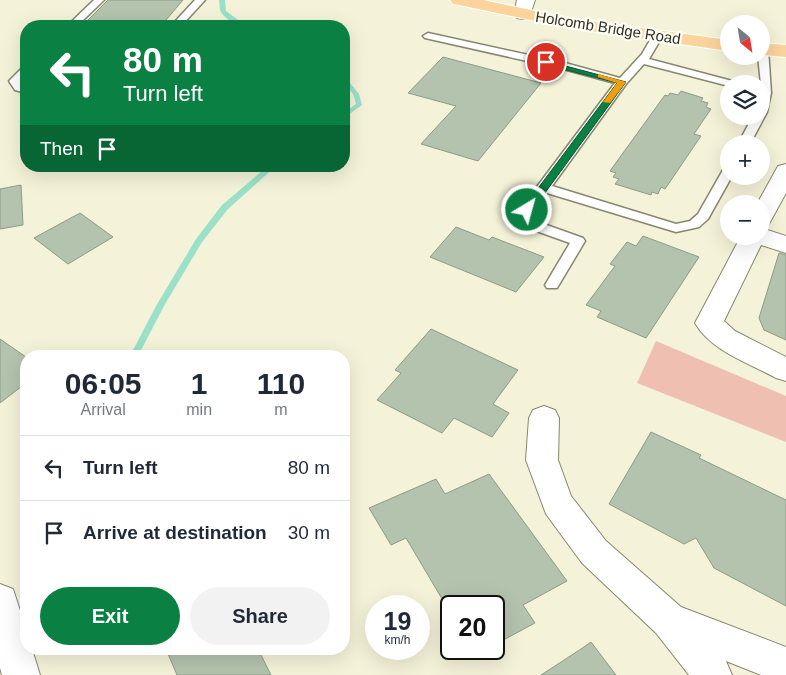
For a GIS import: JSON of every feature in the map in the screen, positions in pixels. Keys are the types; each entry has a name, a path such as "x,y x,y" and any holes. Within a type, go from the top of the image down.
{"main road":[{"name":"Holcomb Bridge Road","path":"459,0 524,7 657,37 720,45"},
{"path":"770,50 786,52"}],"street":[{"path":"770,202 786,171"},
{"path":"770,239 786,245"},
{"path":"748,245 709,323 725,338 786,370"},
{"path":"544,418 542,460 558,504 594,552 669,620 712,675"},
{"path":"0,601 21,675"},
{"path":"669,620 786,666"}],"lane":[{"path":"78,20 99,0"},
{"path":"182,20 200,0"},
{"path":"428,36 565,66 622,82"},
{"path":"552,285 578,240 519,220 622,82 642,60 657,37"},
{"path":"642,60 720,81"},
{"path":"20,76 14,81 20,88"},
{"path":"544,188 676,228 694,224 702,216 720,185"}],"shaded area":[{"path":"656,341 786,396 786,442 637,383"}],"building":[{"path":"108,0 183,0 166,20 88,20"},
{"path":"443,57 541,83 478,161 421,144 456,106 408,93"},
{"path":"681,91 703,98 701,101 708,103 706,107 711,109 694,134 701,136 665,189 661,187 658,194 652,192 651,195 615,184 619,179 613,177 616,173 610,171 665,95 668,96 670,93 678,95"},
{"path":"21,185 23,225 0,229 0,189"},
{"path":"80,213 113,237 68,264 34,238"},
{"path":"456,227 489,240 492,237 544,257 516,292 430,257"},
{"path":"643,236 699,257 646,338 597,317 601,311 586,305 615,266 610,264 627,242 636,246"},
{"path":"779,253 786,255 786,340 764,330 759,318"},
{"path":"431,329 518,370 493,404 509,413 492,437 454,418 442,433 377,400 401,373 395,370"},
{"path":"0,339 20,353 20,388 0,403"},
{"path":"651,432 701,455 699,458 786,500 786,606 714,568 696,538 684,544 609,504"},
{"path":"489,474 567,581 523,605 535,623 505,639 505,595 440,595 406,538 391,545 369,508 436,479 445,494"},
{"path":"591,642 616,675 541,675 581,649"},
{"path":"169,655 261,655 271,675 177,675"}],"waterway":[{"path":"222,0 223,11 233,20"},
{"path":"350,86 356,94 359,105 350,112"},
{"path":"137,350 160,306 199,241 225,207 266,172"}],"slow traffic":[{"path":"600,76 622,82 607,102"}],"route":[{"path":"527,210 622,82 546,62"}]}
